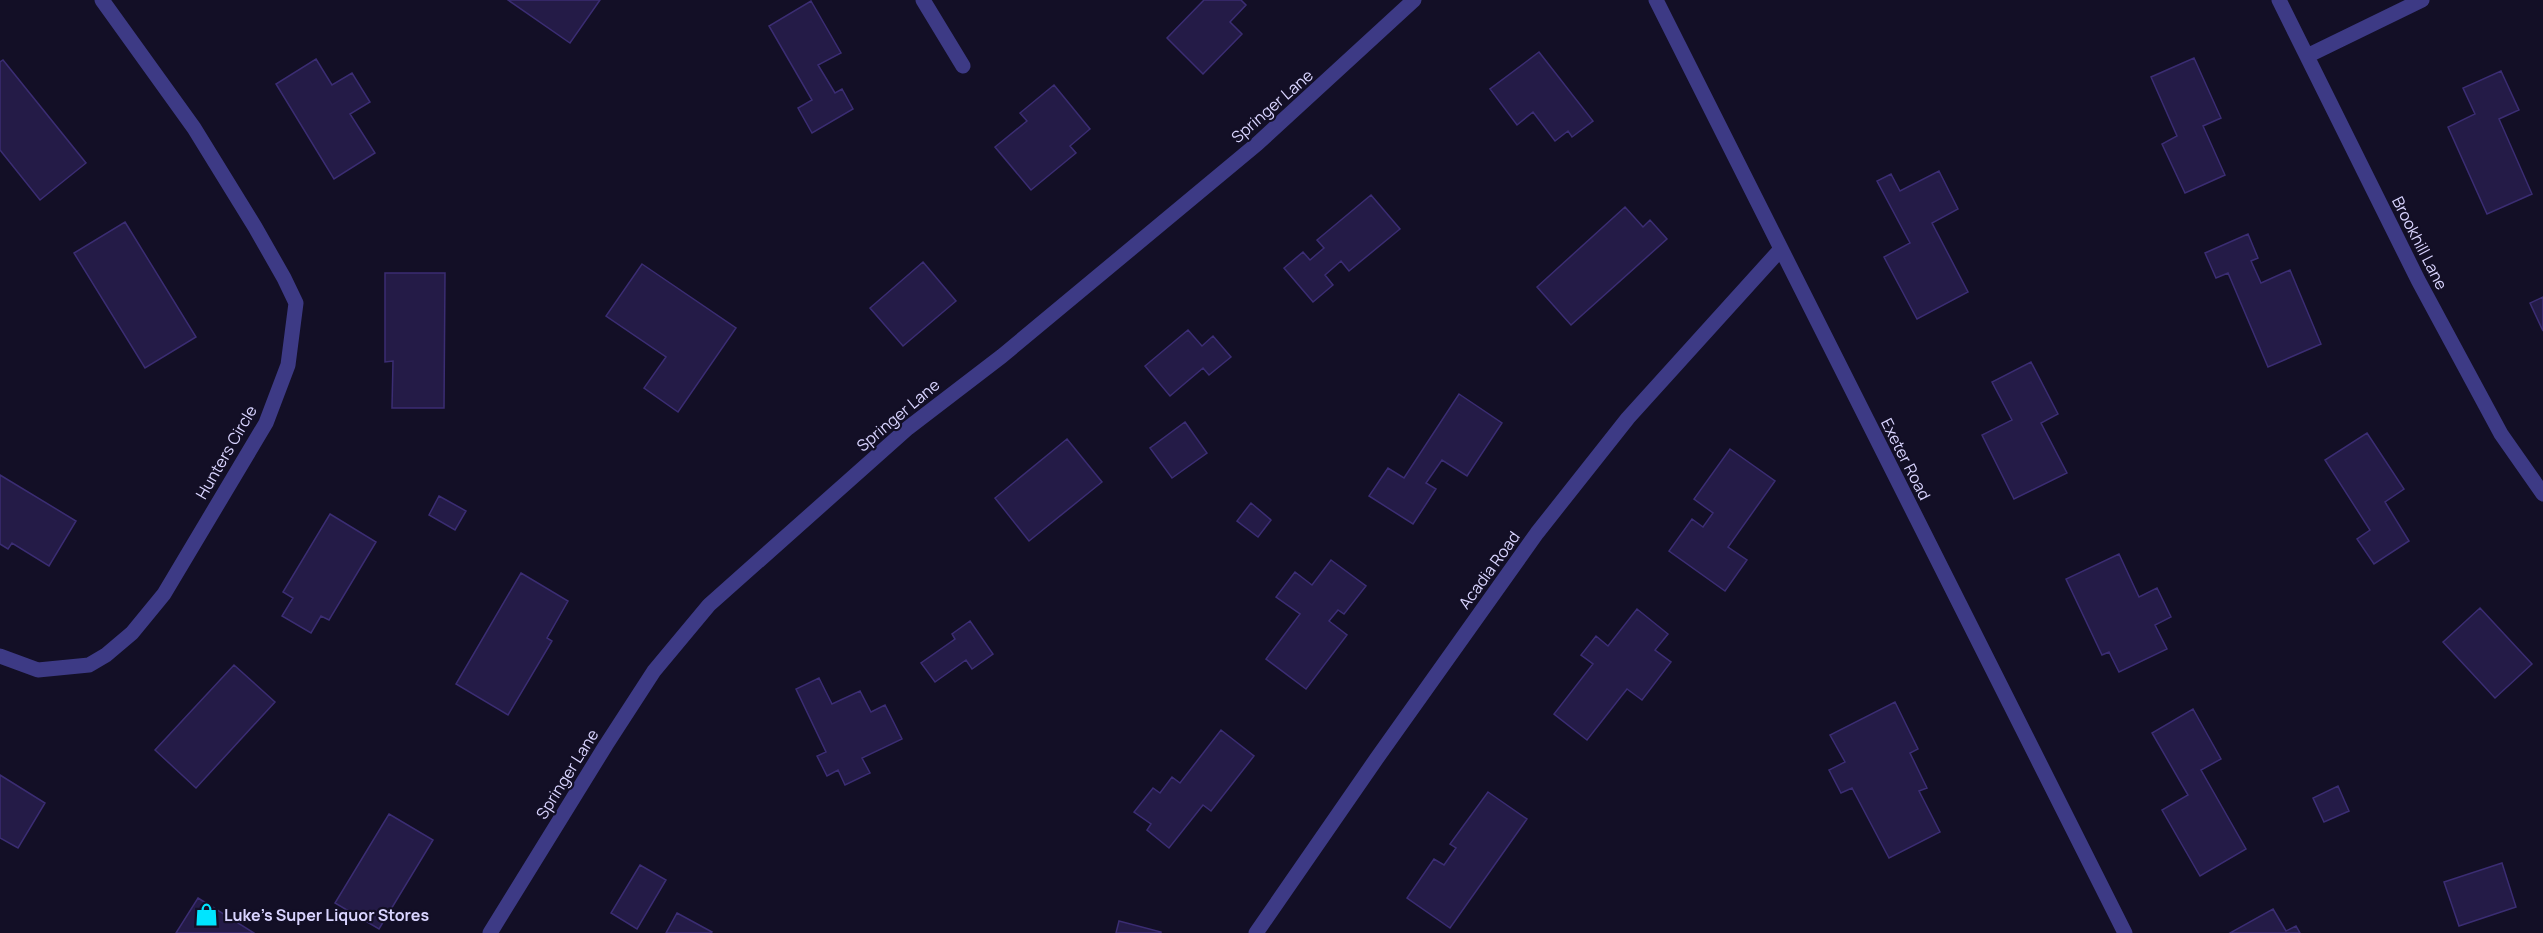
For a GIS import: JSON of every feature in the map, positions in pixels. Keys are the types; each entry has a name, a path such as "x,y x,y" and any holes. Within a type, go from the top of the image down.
{"street":[{"name":"Hunters Circle","path":"0,656 38,670 88,665 106,655 132,633 164,594 266,423 288,365 296,303 288,286 255,227 194,128 102,0"},
{"path":"923,0 963,66"},
{"name":"Springer Lane","path":"490,933 654,671 710,605 908,428 1002,356 1257,144 1414,0"},
{"name":"Exeter Road","path":"1656,0 2125,933"},
{"name":"Brookhill Lane","path":"2279,0 2418,280 2501,434 2543,494"},
{"path":"2307,56 2422,0"},
{"name":"Acadia Road","path":"1256,933 1537,533 1628,418 1780,250"}],"building":[{"path":"508,0 600,0 570,43"},
{"path":"1204,0 1241,0 1246,5 1230,22 1242,34 1203,74 1167,38"},
{"path":"811,1 841,53 818,65 835,93 842,89 853,109 812,133 798,108 812,100 769,26"},
{"path":"1539,52 1593,121 1572,137 1568,131 1555,141 1533,112 1517,125 1490,89"},
{"path":"2194,58 2221,118 2203,126 2225,175 2185,193 2162,144 2177,136 2151,77"},
{"path":"316,59 332,85 352,73 370,102 350,114 375,153 334,179 276,84"},
{"path":"3,60 86,163 40,200 0,150 0,62"},
{"path":"2501,71 2519,110 2499,119 2532,194 2487,214 2448,127 2475,114 2463,88"},
{"path":"1054,85 1090,129 1070,146 1076,153 1031,190 995,147 1027,121 1020,113"},
{"path":"1939,171 1958,209 1932,223 1968,292 1917,319 1884,257 1910,243 1877,181 1891,174 1900,191"},
{"path":"1371,195 1400,229 1349,271 1341,261 1325,275 1333,285 1313,302 1284,268 1303,252 1310,260 1324,248 1317,240"},
{"path":"1625,207 1643,227 1650,220 1667,239 1571,325 1537,287"},
{"path":"125,222 196,337 145,368 74,253"},
{"path":"2248,234 2258,258 2251,261 2261,283 2290,270 2321,344 2268,367 2228,273 2216,278 2205,253"},
{"path":"923,262 956,301 903,346 870,308"},
{"path":"642,264 736,328 678,412 644,388 666,357 606,316"},
{"path":"385,273 445,273 444,408 392,408 393,361 385,362"},
{"path":"2543,297 2543,331 2530,303"},
{"path":"1188,330 1202,346 1213,336 1231,357 1209,375 1203,368 1170,396 1145,366"},
{"path":"2031,362 2058,414 2041,423 2067,473 2014,499 1982,435 2012,420 1992,382"},
{"path":"1459,394 1502,423 1467,476 1442,460 1426,483 1436,489 1413,524 1369,496 1388,468 1404,478"},
{"path":"1185,422 1207,453 1172,478 1150,448"},
{"path":"2367,433 2404,489 2385,502 2409,541 2374,564 2357,539 2370,530 2325,460"},
{"path":"1067,439 1102,482 1029,541 995,498"},
{"path":"1730,449 1775,481 1728,547 1747,560 1725,591 1669,551 1692,519 1703,527 1713,513 1694,499"},
{"path":"0,475 76,521 49,566 12,543 8,549 0,544"},
{"path":"439,496 466,511 455,530 429,515"},
{"path":"1251,503 1271,520 1258,537 1237,521"},
{"path":"330,514 376,542 329,620 321,616 311,633 282,616 293,598 283,592"},
{"path":"2119,554 2139,597 2157,588 2171,617 2155,625 2167,649 2119,672 2109,652 2102,655 2066,579"},
{"path":"1331,560 1366,586 1344,614 1338,610 1329,621 1347,635 1306,689 1266,659 1300,614 1276,597 1295,572 1312,585"},
{"path":"521,573 568,601 547,638 552,641 508,715 456,684"},
{"path":"2480,608 2532,664 2495,698 2443,642"},
{"path":"1637,609 1668,634 1655,650 1671,662 1642,700 1627,689 1587,740 1554,714 1593,664 1581,655 1596,636 1608,646"},
{"path":"970,621 993,654 972,669 966,660 935,682 921,663 955,639 952,634"},
{"path":"234,665 275,702 196,788 155,750"},
{"path":"819,678 832,704 860,691 871,712 885,705 902,739 862,758 870,773 845,785 838,770 827,776 817,756 826,752 796,689"},
{"path":"1895,702 1918,749 1910,753 1927,788 1919,791 1940,832 1889,858 1852,788 1841,793 1829,770 1845,762 1830,735"},
{"path":"2193,709 2221,759 2201,770 2246,849 2200,876 2162,810 2188,795 2152,733"},
{"path":"1221,730 1254,756 1211,811 1203,805 1169,848 1147,830 1151,824 1134,812 1153,788 1160,793 1172,777 1180,783"},
{"path":"0,775 45,803 18,848 0,838"},
{"path":"2338,786 2349,811 2324,822 2313,798"},
{"path":"1488,792 1527,819 1450,928 1407,898 1434,859 1444,865 1456,848 1450,844"},
{"path":"389,814 433,840 379,929 335,903"},
{"path":"2502,863 2516,907 2459,926 2444,882"},
{"path":"640,865 666,880 637,929 611,913"},
{"name":"Luke's Super Liquor Stores","path":"198,898 254,933 176,933"},
{"path":"2273,909 2286,931 2296,926 2300,933 2230,933"},
{"path":"677,913 712,932 666,933"},
{"path":"1119,921 1161,932 1161,933 1116,933"}],"place":[{"name":"Luke's Super Liquor Stores","path":"206,915"}]}
